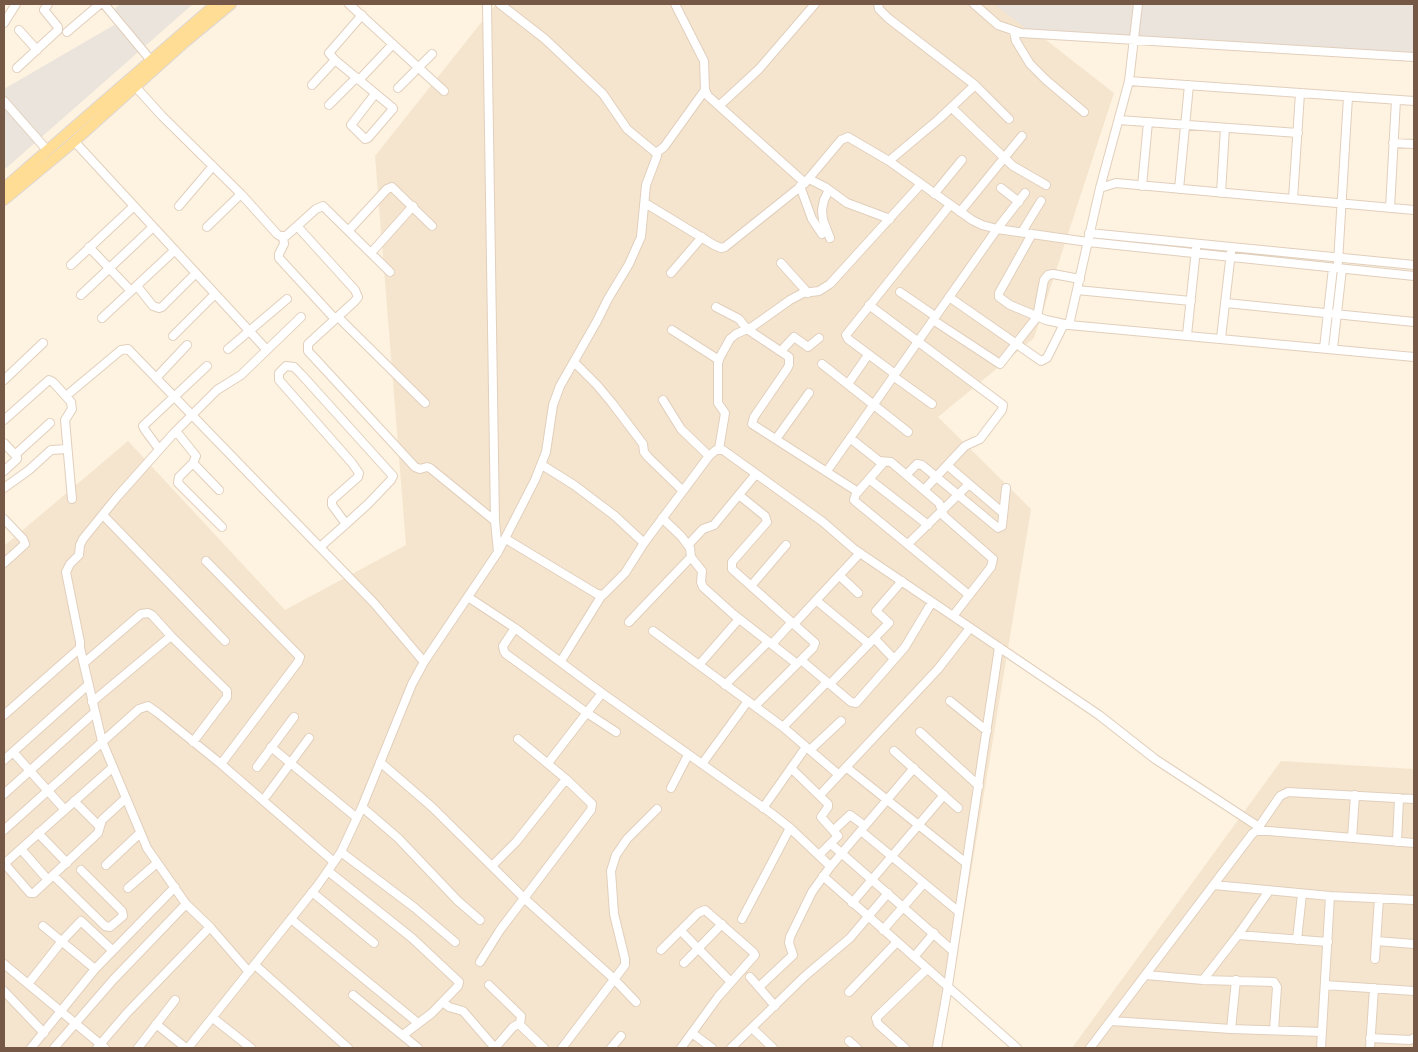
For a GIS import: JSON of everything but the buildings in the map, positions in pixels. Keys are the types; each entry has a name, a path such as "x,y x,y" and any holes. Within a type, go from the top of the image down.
{"main road":[{"path":"154,64 216,4"},
{"path":"4,188 47,150 231,4"},
{"path":"4,200 74,141 132,83"}],"street":[{"path":"4,23 16,4"},
{"path":"17,68 58,30 58,27 44,10 48,4"},
{"path":"67,32 100,4"},
{"path":"116,4 107,7 154,64"},
{"path":"349,4 444,91"},
{"path":"487,4 495,522 498,552"},
{"path":"500,4 538,32 596,87 606,98 627,129 656,153"},
{"path":"675,4 704,61 705,90 708,96 805,183 825,188 847,203 890,218"},
{"path":"720,105 759,69 815,4"},
{"path":"878,4 879,9 888,18 975,85 1009,118"},
{"path":"974,4 998,25 1014,32 1414,57"},
{"path":"949,297 1041,362 1045,361 1067,325 1080,279 1100,188 1130,81 1138,4"},
{"path":"362,15 329,52 329,55 392,108 393,111 368,138 364,139 351,125 375,94"},
{"path":"19,30 37,50"},
{"path":"1014,32 1016,41 1030,64 1084,112"},
{"path":"329,105 393,44"},
{"path":"398,88 432,54"},
{"path":"312,85 335,60"},
{"path":"1130,81 1414,101"},
{"path":"132,83 162,116 241,194 277,234 283,237"},
{"path":"889,161 952,108 975,85"},
{"path":"1179,189 1189,85"},
{"path":"656,153 664,147 705,90"},
{"path":"1293,199 1300,93"},
{"path":"1329,348 1337,314 1337,268 1348,96"},
{"path":"1390,208 1396,100"},
{"path":"4,101 47,150"},
{"path":"952,108 1018,170 1046,185"},
{"path":"1119,120 1298,133"},
{"path":"1142,186 1148,122"},
{"path":"1221,193 1226,128"},
{"path":"960,212 1022,136"},
{"path":"645,203 718,247 725,247 805,183 844,137 848,137 889,161 960,212 982,225 996,229 1088,242 1414,276"},
{"path":"74,141 266,350"},
{"path":"1393,143 1414,144"},
{"path":"156,1024 187,1048 255,965 341,852 362,807 402,705 424,662 506,539 542,465 556,396 638,245 643,228 647,180 657,156 656,153"},
{"path":"934,194 962,160"},
{"path":"179,206 213,166"},
{"path":"805,183 810,214 822,234"},
{"path":"719,450 725,412 718,403 718,360 733,336 799,295 819,291 836,279 921,184"},
{"path":"1100,188 1111,184 1142,186 1414,210"},
{"path":"349,230 390,187 394,188 432,226"},
{"path":"825,188 822,210 823,220 830,238"},
{"path":"1001,188 1019,202"},
{"path":"827,471 996,229 1026,193"},
{"path":"207,227 241,194"},
{"path":"1022,232 1041,201"},
{"path":"932,404 848,339 846,335 950,205"},
{"path":"71,265 134,206"},
{"path":"283,237 316,209 323,206 390,272"},
{"path":"371,253 413,206"},
{"path":"297,226 358,294 358,299 308,344 308,351 416,467 432,469 495,522"},
{"path":"81,295 154,227"},
{"path":"1089,233 1414,265"},
{"path":"1032,234 999,293 999,297 1037,317 1067,325 1414,356"},
{"path":"283,237 284,244 278,254 278,258 425,403"},
{"path":"671,272 702,237"},
{"path":"1187,335 1196,245"},
{"path":"89,247 109,268 153,306 159,308 196,273"},
{"path":"1221,338 1231,248"},
{"path":"102,318 175,250"},
{"path":"1374,272 1376,261"},
{"path":"780,263 808,293"},
{"path":"1329,348 1328,312 1337,268"},
{"path":"900,292 998,364 1002,363 1037,317 1044,280 1048,275 1053,274 1080,279"},
{"path":"1077,290 1191,301"},
{"path":"173,336 215,294"},
{"path":"228,349 287,299"},
{"path":"1226,303 1414,322"},
{"path":"869,305 1003,405 1002,410 980,439 965,446 924,490"},
{"path":"716,307 738,319 747,329 788,357 789,365 752,421 754,426 858,492"},
{"path":"249,972 186,904 147,848 140,833 102,741 94,713 66,578 67,568 79,555 80,542 159,449 217,390 237,378 301,317"},
{"path":"672,330 718,360"},
{"path":"781,351 794,337 808,347 819,338"},
{"path":"4,380 43,343"},
{"path":"156,378 187,345"},
{"path":"66,396 123,349 128,349 374,603 424,662"},
{"path":"848,384 868,354"},
{"path":"574,362 612,403 643,444 644,453 683,491"},
{"path":"822,364 908,432"},
{"path":"159,449 144,426 207,366"},
{"path":"320,547 346,524 386,486 393,476 301,374 294,367 286,366 279,372 279,380 359,473 358,477 332,500 332,505 346,524"},
{"path":"4,420 49,380 73,404 65,420 72,500"},
{"path":"776,439 809,393"},
{"path":"663,400 681,429 709,456"},
{"path":"16,454 50,423"},
{"path":"176,431 195,454 196,458 179,476 178,483 222,527"},
{"path":"850,438 879,461 891,462 939,502 946,519 993,559 991,567 953,616"},
{"path":"4,442 16,454 17,459 4,471"},
{"path":"4,488 30,470 51,450 67,449"},
{"path":"561,661 602,595 624,575 644,542 709,456 719,450 723,450 823,522 860,553 1098,714 1155,759 1257,829 1414,843"},
{"path":"194,462 219,490"},
{"path":"884,462 854,497 856,502 969,595"},
{"path":"906,475 915,466 920,464 998,528 1002,526 1006,488"},
{"path":"542,465 588,495 644,542"},
{"path":"947,465 1003,513"},
{"path":"688,545 703,529 714,525 756,474"},
{"path":"869,479 928,525"},
{"path":"908,544 969,484"},
{"path":"702,764 752,704 799,662 813,648 815,643 734,571 731,564 765,525 767,519 739,495"},
{"path":"102,515 225,641"},
{"path":"630,622 691,557 692,551 688,545 678,532 662,518"},
{"path":"4,563 25,544 23,539 6,525"},
{"path":"506,539 597,594 602,595"},
{"path":"751,586 786,545"},
{"path":"725,685 817,601 860,553"},
{"path":"691,557 702,571 701,585 739,619 828,683 851,702 856,703 911,638 932,602"},
{"path":"206,561 300,657 221,764"},
{"path":"840,576 858,593"},
{"path":"783,727 872,642 889,623 876,611 902,581"},
{"path":"468,597 515,628 790,828 830,866"},
{"path":"817,601 894,659"},
{"path":"84,663 144,613 152,614 171,636 228,693 194,742"},
{"path":"699,665 739,619"},
{"path":"515,628 503,646 504,651 587,713 616,732"},
{"path":"820,795 929,679 970,628"},
{"path":"653,631 783,727 839,775"},
{"path":"92,702 171,636"},
{"path":"937,1048 999,647"},
{"path":"4,715 80,648"},
{"path":"4,760 88,685"},
{"path":"548,763 602,693"},
{"path":"950,701 987,731"},
{"path":"4,830 102,741 145,706 158,713 221,764 334,862"},
{"path":"4,794 94,713"},
{"path":"258,767 294,717"},
{"path":"763,808 791,768 808,748 841,720"},
{"path":"920,732 979,786"},
{"path":"267,794 310,738"},
{"path":"480,962 500,930 592,807 592,802 566,778 518,739"},
{"path":"271,747 357,818"},
{"path":"894,751 958,808"},
{"path":"13,752 65,810"},
{"path":"671,788 688,755"},
{"path":"380,762 421,797 525,899 613,978 636,1002"},
{"path":"113,767 4,864 32,894 98,833 102,820 126,798"},
{"path":"791,768 826,801 828,807 821,817 838,836 819,855"},
{"path":"846,768 966,863"},
{"path":"759,987 793,955 789,943 790,937 822,876 914,768"},
{"path":"492,866 525,831 566,778"},
{"path":"1090,1048 1257,829 1280,796 1288,792 1414,799"},
{"path":"852,903 944,795"},
{"path":"1352,838 1355,795"},
{"path":"1397,842 1399,798"},
{"path":"74,801 99,826"},
{"path":"362,807 398,838 458,901 480,920"},
{"path":"562,1048 613,978 625,965 626,961 612,899 611,871 613,860 627,839 657,809"},
{"path":"834,830 850,815 892,858 959,912"},
{"path":"742,919 790,828"},
{"path":"106,865 140,833"},
{"path":"38,834 66,863"},
{"path":"832,844 953,951"},
{"path":"21,849 51,878 106,926 110,927 123,916 122,911 81,870"},
{"path":"341,852 415,908 455,942"},
{"path":"128,888 157,863"},
{"path":"328,871 412,938 459,982 458,986 443,1002 403,1036"},
{"path":"822,876 1017,1048"},
{"path":"882,930 924,883"},
{"path":"1214,885 1302,894 1414,900"},
{"path":"32,1048 95,969 175,888"},
{"path":"1203,980 1238,935 1268,891"},
{"path":"312,892 374,943"},
{"path":"731,1048 812,970 850,938 888,893"},
{"path":"1297,940 1302,894"},
{"path":"1321,1048 1330,896"},
{"path":"1375,959 1379,898"},
{"path":"54,1048 113,980 186,904"},
{"path":"661,950 702,911 709,912 754,955 718,997 681,1048"},
{"path":"291,919 418,1023"},
{"path":"28,984 62,941 82,921 112,950"},
{"path":"684,963 722,924"},
{"path":"43,926 95,969"},
{"path":"4,975 7,966 76,1023 101,1047 127,1013 210,928"},
{"path":"681,931 731,982"},
{"path":"914,957 934,933"},
{"path":"1238,935 1328,942"},
{"path":"1376,941 1414,944"},
{"path":"849,992 896,943"},
{"path":"255,965 348,1048"},
{"path":"905,1048 878,1024 876,1018 927,969"},
{"path":"1146,975 1203,980 1271,982 1276,984 1274,1030"},
{"path":"750,977 775,1006"},
{"path":"1231,1029 1236,980"},
{"path":"489,985 521,1016 520,1026 544,1048"},
{"path":"1325,986 1414,991"},
{"path":"1370,1048 1374,988"},
{"path":"4,991 44,1033"},
{"path":"353,995 418,1048"},
{"path":"138,1048 175,1000"},
{"path":"443,1002 449,1007 463,1012 495,1048 513,1027 520,1022"},
{"path":"213,1018 251,1048"},
{"path":"1112,1020 1231,1029 1322,1032"},
{"path":"752,1028 773,1048"},
{"path":"692,1033 712,1048"},
{"path":"611,1048 621,1036"},
{"path":"1370,1038 1410,1040 1414,1038"},
{"path":"849,1041 857,1048"}],"shaded area":[{"path":"120,4 193,4 4,170 4,89 121,21 112,11"},
{"path":"496,4 1000,4 1114,93 1034,338 938,417 1031,509 942,1048 4,1048 4,546 128,441 285,610 406,545 375,156"},
{"path":"994,4 1414,4 1414,54 1029,31"},
{"path":"1281,761 1414,769 1414,1048 1072,1048"}]}
